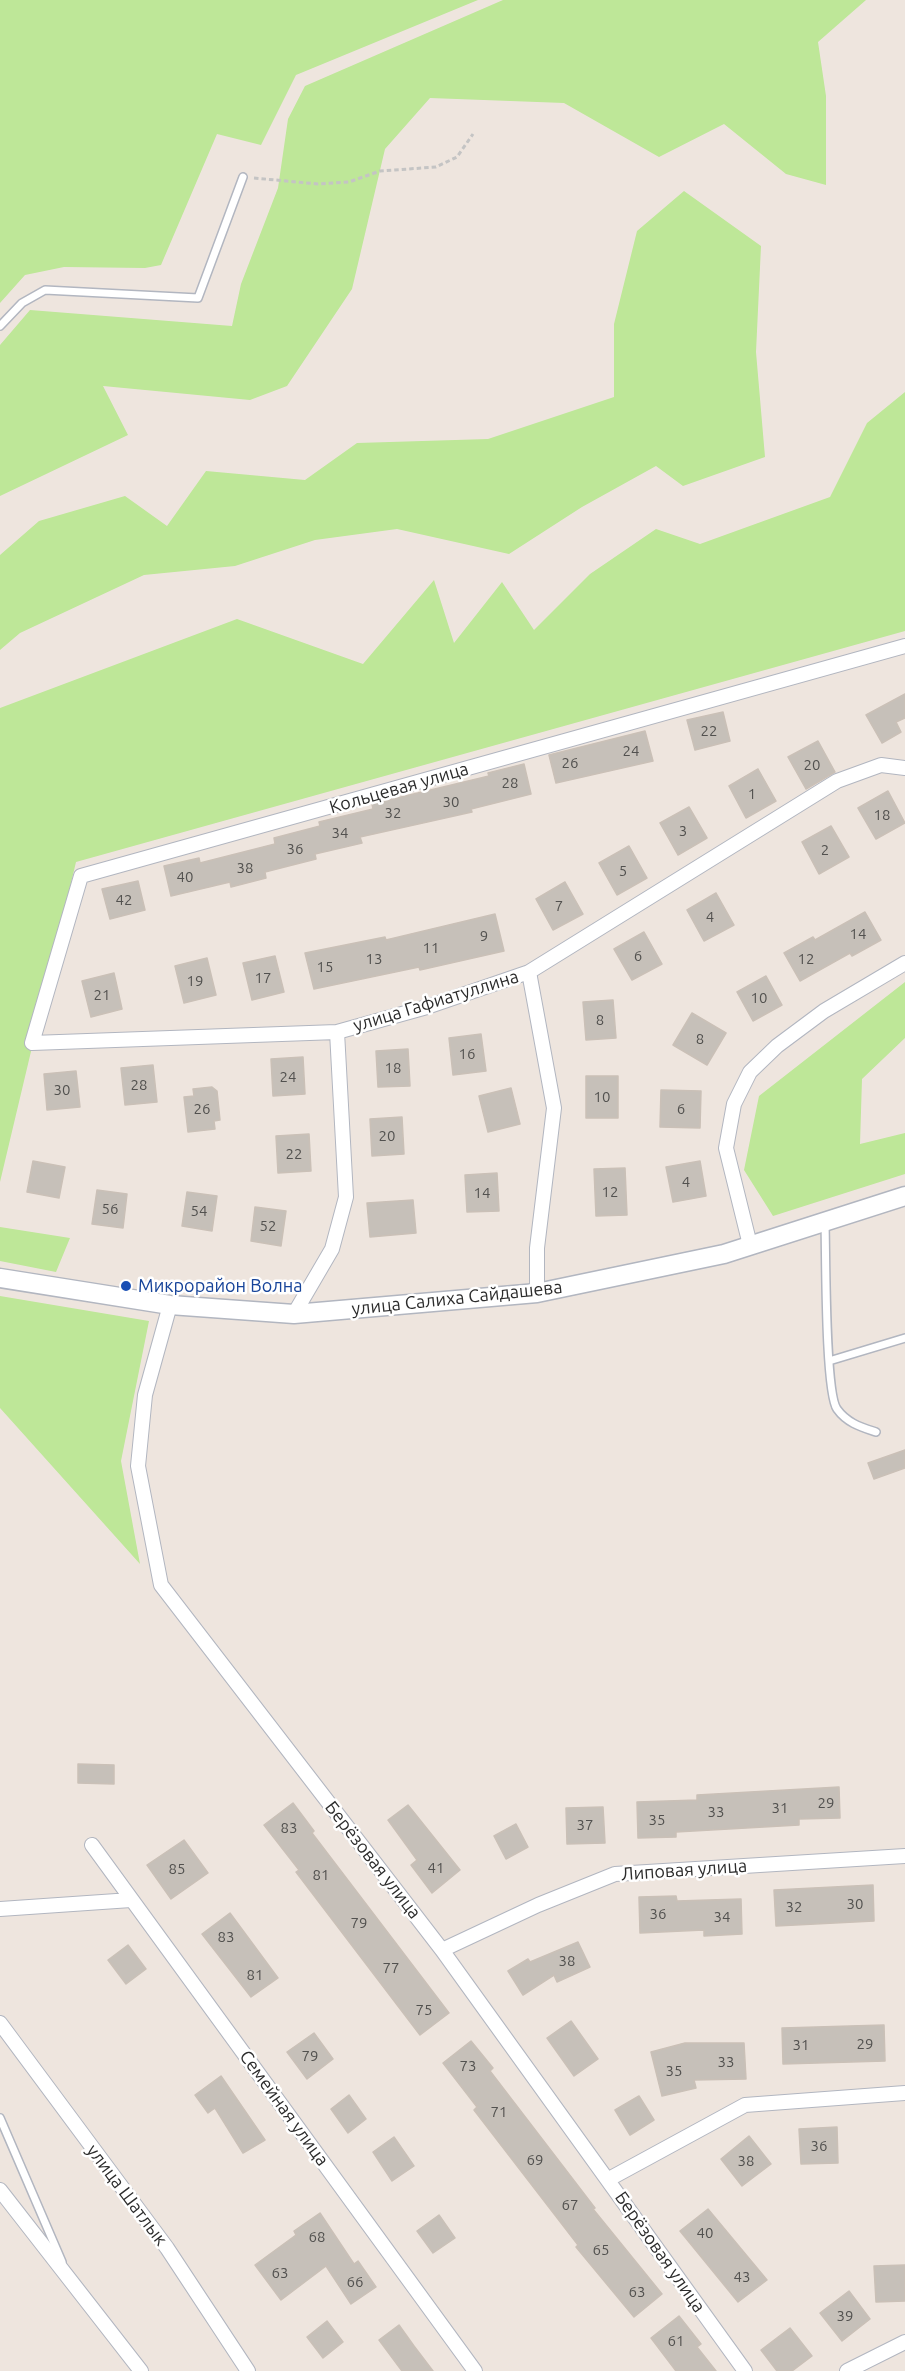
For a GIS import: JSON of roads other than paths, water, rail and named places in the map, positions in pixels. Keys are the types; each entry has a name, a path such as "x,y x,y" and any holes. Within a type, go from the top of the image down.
{"street":[{"name":"Кольцевая улица","path":"55,1043 32,1043 81,876 905,646"},
{"name":"улица Гафиатуллина","path":"55,1043 336,1032 427,1007 529,972 837,781 881,765 905,768"},
{"path":"750,1245 726,1148 734,1104 750,1072 777,1046 824,1011 905,963"},
{"path":"529,972 554,1108 537,1248 537,1293"},
{"path":"294,1314 332,1249 346,1197 336,1032"},
{"name":"улица Салиха Сайдашева","path":"0,1278 170,1305 294,1314 537,1293 724,1254 905,1196"},
{"name":"Берёзовая улица","path":"170,1305 145,1395 138,1466 161,1585 442,1950 745,2371"},
{"name":"Семейная улица","path":"92,1845 475,2371"},
{"name":"Липовая улица","path":"442,1950 538,1905 615,1874 905,1856"},
{"path":"0,1909 131,1900"},
{"name":"улица Шатлык","path":"0,2023 167,2248 248,2371"},
{"path":"609,2180 745,2105 905,2093"},
{"path":"0,2190 141,2371"},
{"path":"847,2371 905,2342"}],"lane":[{"path":"0,326 22,303 45,290 198,298 243,177"},
{"path":"825,1221 829,1382 836,1408 853,1424 876,1432"},
{"path":"830,1361 905,1338"},
{"path":"0,2118 69,2278"}],"place":[{"name":"Микрорайон Волна","path":"126,1286"}]}
